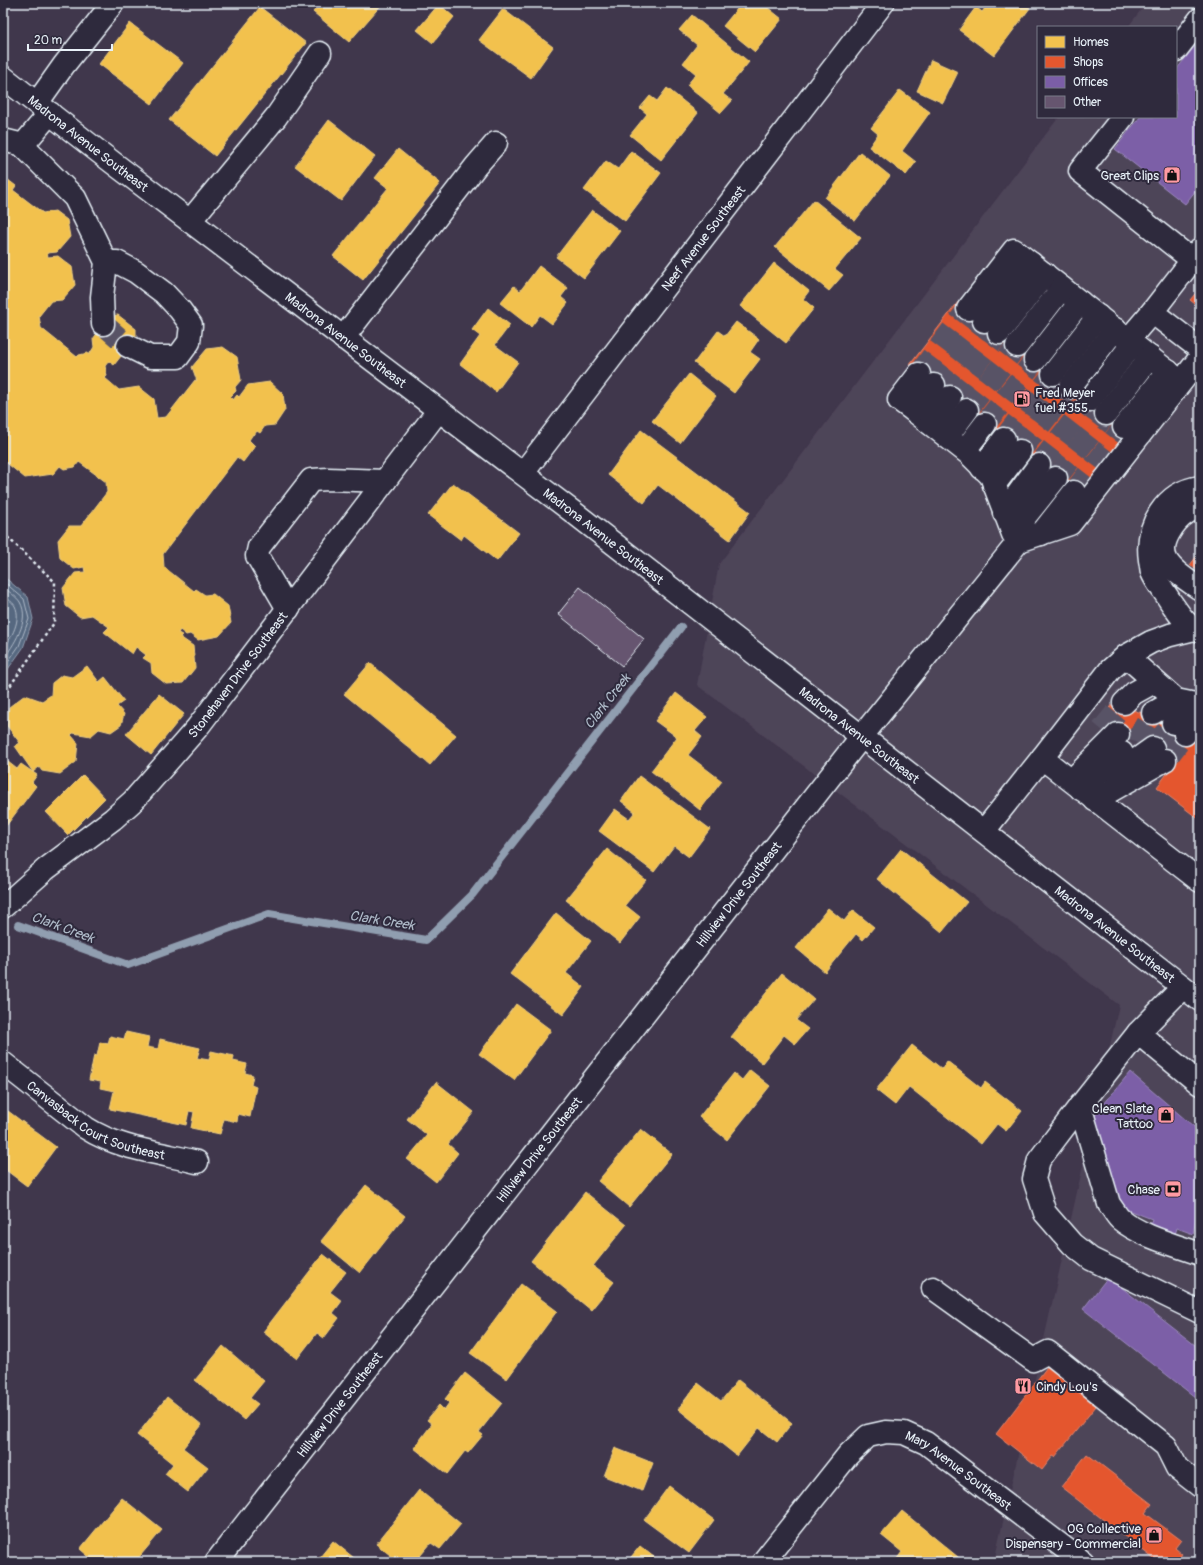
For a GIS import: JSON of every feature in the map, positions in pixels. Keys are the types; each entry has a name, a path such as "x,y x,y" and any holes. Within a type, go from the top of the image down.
{"street":[{"path":"103,324 102,297 106,262 74,198 12,143 43,108 64,65 113,3"},
{"name":"Neef Avenue Southeast","path":"523,473 883,3"},
{"path":"1177,49 1200,19"},
{"path":"190,221 276,117 320,53"},
{"name":"Madrona Avenue Southeast","path":"3,77 438,411 523,473 1200,1000"},
{"path":"1098,316 1062,380 1125,337 1152,312 1196,255 1080,171 1122,118"},
{"path":"343,338 496,143"},
{"path":"1038,269 984,321 1014,250 1174,376"},
{"path":"106,262 117,262 136,272 164,293 180,310 191,325 189,342 178,357 150,357 128,346"},
{"path":"1017,346 1062,288"},
{"path":"1035,360 1080,302"},
{"path":"1152,312 1200,349"},
{"path":"1089,401 1125,337"},
{"path":"1106,414 1150,357"},
{"path":"1124,427 1174,376 1200,358"},
{"path":"1019,541 1070,524 1174,376"},
{"path":"931,424 934,386"},
{"path":"931,424 967,410"},
{"name":"Stonehaven Drive Southeast","path":"3,907 46,869 113,819 134,801 197,728 438,411"},
{"path":"931,424 965,450 988,476 1013,534 1019,541"},
{"path":"965,450 985,424"},
{"path":"988,476 1012,445"},
{"path":"1004,513 1048,472 1025,517 1019,541"},
{"path":"288,609 257,556 258,547 311,480 328,478 385,481"},
{"path":"1197,630 1179,614 1152,572 1148,548 1151,529 1160,512 1176,496 1200,487"},
{"path":"1041,534 1074,492"},
{"path":"1200,508 1189,511 1178,521 1166,538 1164,548 1166,559 1171,566 1200,589"},
{"name":"Hillview Drive Southeast","path":"216,1562 862,736 1019,541"},
{"path":"984,831 1110,670 1126,656 1151,642 1170,635 1197,630"},
{"path":"1126,656 1181,699"},
{"path":"1134,693 1181,699 1139,708 1134,693"},
{"path":"1179,728 1181,699"},
{"path":"1079,788 1134,743"},
{"path":"1079,788 1134,743"},
{"path":"1079,788 1134,743"},
{"path":"1042,758 1200,881"},
{"path":"1183,987 1138,1033 1080,1106 1039,1160 1034,1179 1045,1213 1072,1244 1090,1259 1200,1312"},
{"path":"1138,1033 1200,1084"},
{"name":"Canvasback Court Southeast","path":"3,1063 97,1135 112,1142 197,1162"},
{"path":"1080,1106 1109,1204 1119,1218 1129,1226 1200,1254"},
{"path":"933,1288 1033,1360 1048,1352 1166,1446 1177,1468 1200,1486"},
{"name":"Mary Avenue Southeast","path":"763,1562 848,1455 868,1436 886,1432 904,1433 926,1443 1083,1562"}],"path":[{"path":"3,533 55,582 54,623 3,696"}],"shaded area":[{"path":"1146,3 1200,3 1200,1562 994,1562 1119,1005 697,685 719,564 1058,118 1177,118 1177,26 1129,26"}],"water":[{"path":"3,576 28,597 33,619 23,648 3,676"}],"building: Homes":[{"path":"321,3 383,3 349,42 313,12"},
{"path":"742,3 762,3 782,19 755,52 723,26"},
{"path":"989,3 1023,3 1030,8 994,56 959,30 976,7 982,12"},
{"path":"439,4 454,17 433,43 417,30"},
{"path":"260,7 306,43 215,156 169,120"},
{"path":"503,9 553,47 531,78 479,40"},
{"path":"692,15 749,62 723,94 732,101 721,113 687,85 696,74 683,63 697,45 679,30"},
{"path":"130,23 183,63 152,104 99,64"},
{"path":"931,60 958,72 943,103 917,91"},
{"path":"667,88 698,113 661,160 630,135 647,114 640,108 650,96 657,101"},
{"path":"900,90 930,112 902,151 916,162 906,175 869,147 878,134 871,128"},
{"path":"329,120 375,156 341,201 295,166"},
{"path":"398,149 440,183 363,280 333,256 388,188 375,178"},
{"path":"631,151 661,173 625,221 584,190 606,161 618,169"},
{"path":"860,152 890,176 855,221 825,198"},
{"path":"3,176 16,186 13,190 43,213 55,211 67,220 70,237 57,252 47,253 48,257 58,256 72,267 75,285 62,300 51,301 39,316 41,328 77,357 88,353 89,355 94,347 93,339 110,316 118,315 136,329 136,337 114,365 109,361 105,366 107,376 105,378 119,390 139,387 154,399 157,418 166,417 195,380 197,381 192,367 207,349 223,347 237,357 241,380 235,387 236,391 230,397 233,400 237,395 239,397 248,385 270,382 283,394 285,410 275,425 265,426 260,433 257,431 254,435 253,434 249,440 255,446 243,462 237,457 163,554 164,567 194,591 196,589 205,595 213,594 228,606 231,623 219,636 198,640 190,634 186,635 180,630 178,633 182,635 180,637 193,646 195,668 183,683 166,684 152,673 151,663 143,658 146,655 136,647 132,654 104,632 109,627 92,615 80,617 66,606 63,588 75,573 85,572 84,567 74,569 60,558 58,540 69,526 81,526 107,492 106,482 79,462 75,467 64,469 60,466 53,474 25,478 3,460 3,423 9,416 3,412"},
{"path":"814,200 861,238 835,269 843,275 829,291 775,247"},
{"path":"592,210 620,231 584,278 556,257"},
{"path":"774,263 809,291 803,299 814,308 786,343 740,306"},
{"path":"539,266 568,288 561,297 568,303 552,324 540,315 531,327 500,303 514,286 520,291"},
{"path":"488,308 510,325 495,345 518,362 496,392 460,364 480,336 472,330"},
{"path":"736,322 759,339 750,352 760,359 734,393 694,363 718,331 725,336"},
{"path":"689,374 716,396 680,443 652,421"},
{"path":"641,430 750,512 730,540 658,485 644,503 608,475"},
{"path":"453,483 519,533 497,561 464,535 461,540 428,515"},
{"path":"370,663 456,735 430,765 344,694"},
{"path":"87,666 99,682 105,677 124,701 117,706 124,714 121,725 111,732 99,729 91,736 73,733 71,735 78,743 76,762 60,774 42,771 39,767 33,772 15,746 20,743 7,726 9,707 25,695 42,701 51,695 52,683 62,675 72,677"},
{"path":"676,693 707,717 695,731 702,737 688,755 722,781 700,810 651,771 677,737 655,721"},
{"path":"159,694 184,714 151,755 126,734"},
{"path":"3,758 17,769 21,764 37,775 32,782 36,786 3,830"},
{"path":"83,775 105,798 68,835 46,812"},
{"path":"639,776 710,829 689,857 674,846 654,872 599,831 615,809 629,819 635,812 621,801"},
{"path":"3,830 6,832 3,837"},
{"path":"607,849 646,880 625,905 640,917 620,943 566,900"},
{"path":"901,849 967,902 942,932 877,879"},
{"path":"828,908 844,921 853,910 874,927 863,940 856,934 825,972 796,948"},
{"path":"556,913 591,941 566,973 584,987 563,1015 510,974"},
{"path":"782,973 814,999 796,1020 808,1029 795,1044 784,1035 762,1063 731,1037"},
{"path":"516,1004 551,1030 514,1080 479,1054"},
{"path":"126,1032 149,1037 147,1047 158,1049 160,1039 200,1048 197,1058 209,1060 211,1051 234,1056 233,1061 247,1064 245,1073 253,1075 251,1085 256,1087 250,1117 238,1114 237,1122 224,1119 220,1134 191,1128 194,1112 189,1111 186,1125 110,1109 114,1091 100,1088 101,1082 89,1080 94,1055 97,1056 100,1042 108,1044 110,1036 124,1039"},
{"path":"912,1045 942,1069 947,1061 981,1088 985,1082 1022,1111 1006,1131 997,1124 981,1144 909,1087 895,1105 876,1090"},
{"path":"750,1070 770,1086 727,1140 699,1117 734,1073 742,1080"},
{"path":"436,1082 474,1112 448,1144 458,1153 436,1182 407,1159 427,1135 407,1119"},
{"path":"8,1111 56,1147 27,1186 3,1168 3,1117"},
{"path":"641,1129 672,1154 629,1207 598,1181"},
{"path":"366,1185 405,1216 360,1273 321,1241"},
{"path":"585,1192 626,1225 593,1266 614,1282 591,1310 531,1261"},
{"path":"323,1254 346,1272 330,1292 342,1301 333,1313 339,1318 324,1338 317,1333 297,1359 263,1332"},
{"path":"521,1284 557,1311 507,1379 470,1353"},
{"path":"223,1346 264,1381 250,1398 258,1404 244,1420 195,1380"},
{"path":"465,1373 502,1403 479,1432 483,1435 468,1453 465,1451 447,1474 414,1448 432,1424 427,1420 439,1405 444,1410 449,1403 445,1399"},
{"path":"738,1380 792,1423 777,1442 759,1428 737,1456 678,1409 698,1383 721,1401"},
{"path":"167,1397 202,1425 183,1448 208,1467 188,1492 165,1474 173,1464 137,1435"},
{"path":"615,1448 653,1463 642,1491 604,1476"},
{"path":"669,1486 714,1520 689,1553 644,1520"},
{"path":"419,1490 461,1524 440,1549 431,1543 415,1562 399,1562 376,1544"},
{"path":"122,1498 162,1530 135,1562 95,1562 80,1549"},
{"path":"902,1511 964,1562 898,1562 896,1560 902,1552 881,1535"},
{"path":"333,1541 359,1562 316,1562"},
{"path":"640,1546 660,1562 627,1562"}],"building: Shops":[{"path":"1200,288 1200,308 1190,300"},
{"path":"958,302 1130,432 1081,497 909,366"},
{"path":"1200,552 1200,572 1190,565"},
{"path":"1113,704 1200,731 1200,820 1157,787 1175,763 1145,739 1098,725"},
{"path":"1047,1367 1096,1406 1055,1457 1053,1456 1042,1470 996,1434"},
{"path":"1087,1454 1152,1504 1145,1513 1181,1540 1175,1548 1182,1554 1176,1562 1158,1562 1061,1487"}],"building: Offices":[{"path":"1200,40 1200,185 1185,204 1115,149 1139,118 1177,118 1177,69"},
{"path":"1130,1072 1200,1132 1200,1197 1193,1234 1177,1228 1172,1244 1147,1234 1152,1219 1120,1207 1095,1115"},
{"path":"1108,1277 1200,1349 1200,1401 1083,1309"}],"building: Other":[{"path":"580,587 644,639 622,666 558,614"}],"waterway":[{"name":"Clark Creek","path":"18,925 128,965 269,914 426,940 472,895 681,627"}],"tunnel":[{"path":"919,374 968,309"},
{"path":"934,385 984,321"},
{"path":"103,324 128,346"},
{"path":"950,397 999,333"},
{"path":"967,410 1017,346"},
{"path":"985,424 1035,360"},
{"path":"1004,439 1053,374"},
{"path":"1020,451 1070,387"},
{"path":"1039,465 1089,401"},
{"path":"1056,478 1106,414"},
{"path":"1074,492 1124,427"},
{"path":"1102,730 1124,703"},
{"path":"1135,742 1153,713"},
{"path":"1153,748 1173,723"},
{"path":"1165,760 1185,734"}],"place":[{"name":"Great Clips","path":"1172,175"},
{"name":"Fred Meyer fuel #355","path":"1022,399"},
{"name":"Clean Slate Tattoo","path":"1166,1115"},
{"name":"Chase","path":"1173,1189"},
{"name":"Cindy Lou's","path":"1023,1386"},
{"name":"OG Collective Dispensary - Commercial","path":"1154,1535"}]}
